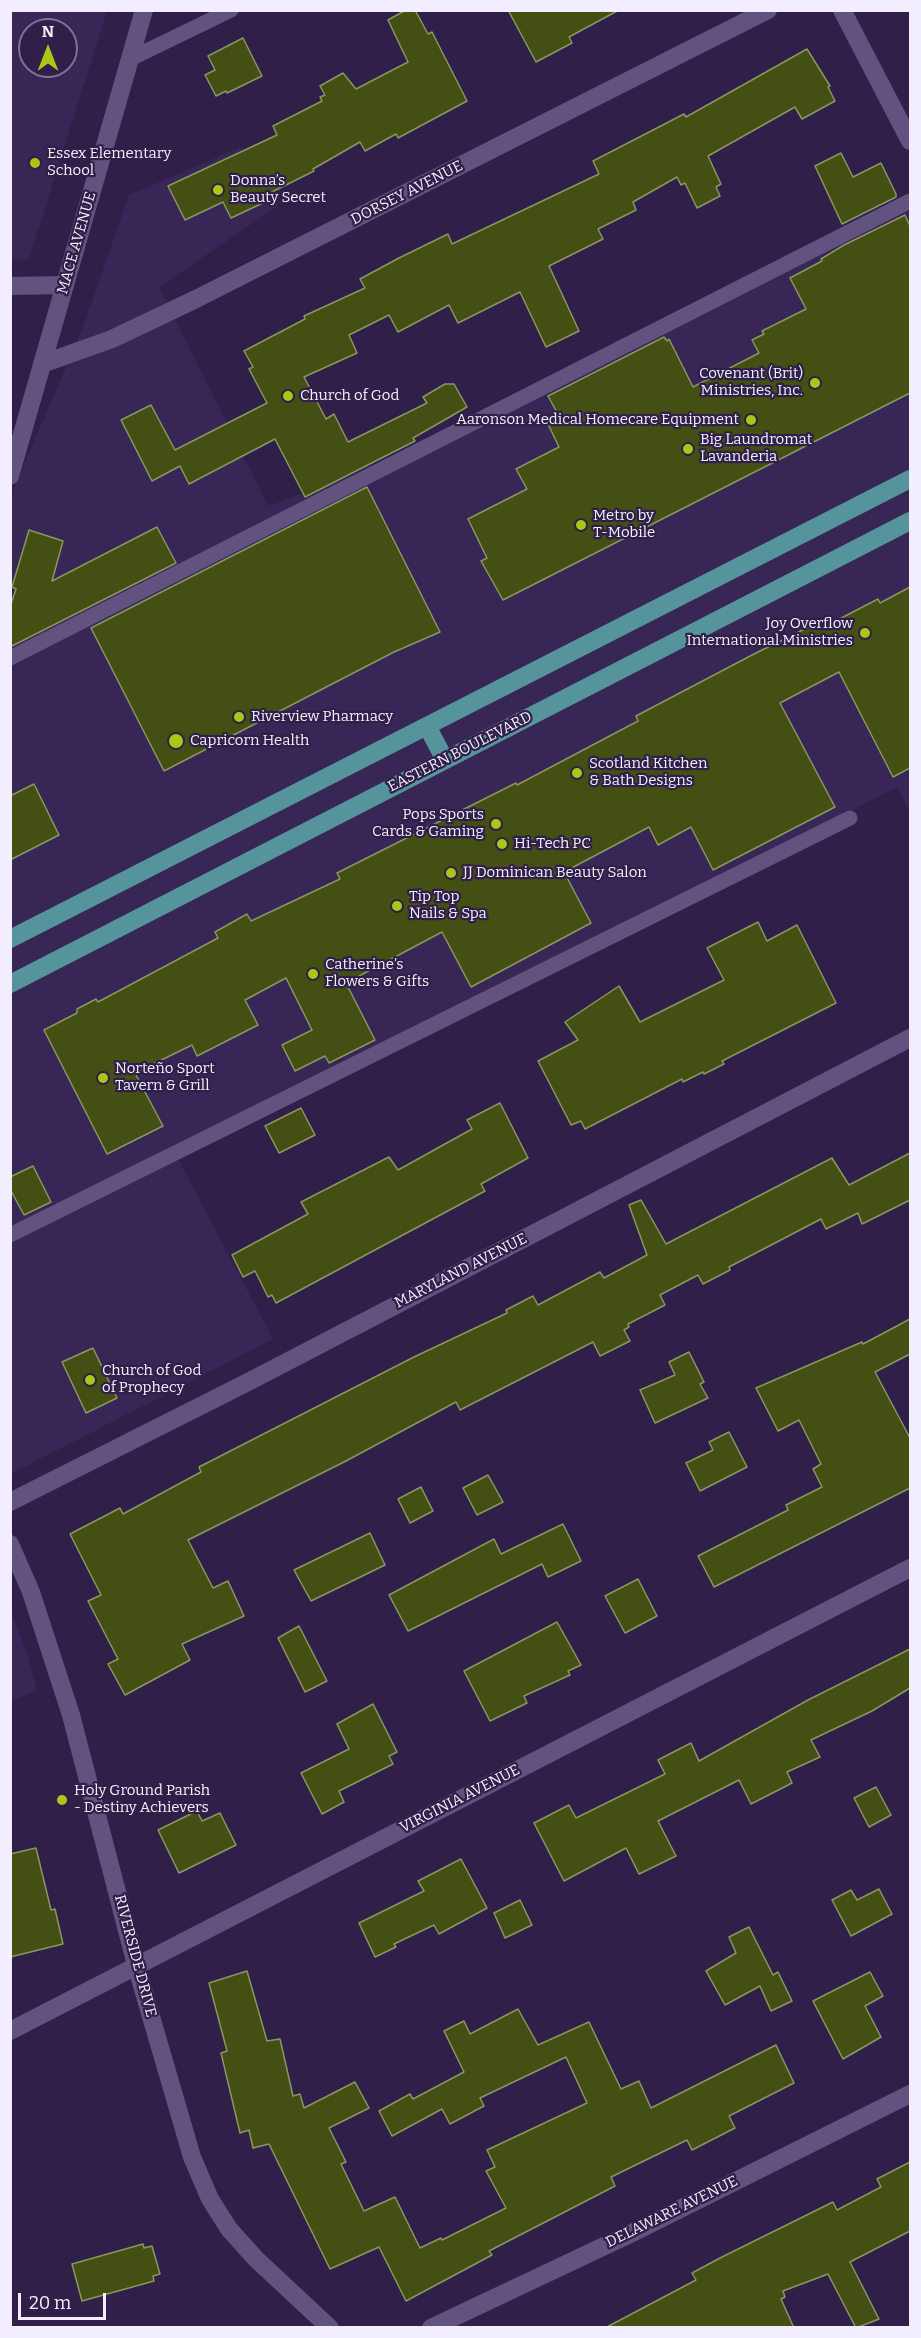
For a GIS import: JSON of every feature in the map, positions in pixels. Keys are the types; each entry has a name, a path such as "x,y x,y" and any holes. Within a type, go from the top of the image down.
{"main road":[{"path":"10,939 910,479"},
{"name":"EASTERN BOULEVARD","path":"10,984 910,521"},
{"path":"427,726 445,760"}],"street":[{"name":"MACE AVENUE","path":"12,468 144,10"},
{"name":"DORSEY AVENUE","path":"42,364 112,339 196,299 768,10"},
{"path":"842,10 910,141"},
{"path":"10,286 65,285"},
{"name":"MARYLAND AVENUE","path":"10,1502 260,1376 910,1038"},
{"name":"RIVERSIDE DRIVE","path":"10,1544 31,1592 71,1715 136,1965 192,2157 210,2199 229,2229 330,2328"},
{"name":"VIRGINIA AVENUE","path":"10,2031 910,1568"},
{"name":"DELAWARE AVENUE","path":"431,2328 634,2232 910,2094"}],"lane":[{"path":"130,59 231,10"},
{"path":"10,658 910,201"},
{"path":"10,1235 850,818"}],"shaded area":[{"name":"Essex Elementary School","path":"11,10 107,11 29,259 11,260"},
{"path":"241,147 278,206 159,287 268,506 427,449 910,201 910,812 897,787 177,1157 273,1339 11,1474 11,495 81,333 129,195"},
{"path":"11,1610 37,1690 11,1701"}],"building":[{"path":"406,10 415,10 428,34 432,32 467,101 398,138 396,134 365,151 360,142 313,169 314,171 260,198 263,203 231,218 223,202 185,220 168,186 277,135 273,126 322,101 320,97 325,95 320,86 343,73 356,89 408,62 388,20"},
{"path":"508,10 619,10 569,37 572,43 536,62"},
{"path":"243,38 262,76 216,96 205,75 215,70 208,56"},
{"path":"807,49 830,86 828,87 835,101 802,119 795,107 708,156 721,184 716,187 720,196 697,208 685,183 681,185 677,177 633,202 636,210 598,229 603,239 549,266 579,331 546,347 520,292 458,323 449,305 398,332 389,315 349,335 357,353 304,377 326,419 334,414 348,442 427,403 423,397 445,384 454,384 467,407 413,438 415,441 305,497 275,439 189,484 180,466 152,481 121,420 151,405 175,450 267,403 249,369 253,367 244,351 305,319 304,316 365,288 360,279 399,258 448,234 452,244 599,174 593,161 684,114 686,117"},
{"path":"841,153 853,177 881,163 896,194 896,197 842,224 815,166"},
{"path":"905,215 910,226 910,393 503,600 481,561 487,558 468,519 527,489 516,469 559,447 547,422 559,416 548,396 664,337 667,341 669,339 693,387 759,353 752,340 764,334 762,331 806,309 790,278 822,261 821,259 844,245"},
{"path":"367,487 440,632 394,652 164,771 91,628"},
{"path":"157,527 176,563 10,647 10,607 16,589 12,587 29,530 63,541 52,581"},
{"path":"910,587 910,768 893,777 839,672 780,703 835,807 713,870 691,827 658,845 649,827 564,872 591,923 471,987 442,932 346,983 375,1040 329,1063 325,1056 295,1071 282,1045 312,1030 286,978 245,1000 258,1025 197,1056 192,1045 135,1073 163,1126 107,1154 44,1030 77,1013 77,1009 96,999 98,1002 218,938 215,932 247,914 251,921 340,879 337,873 516,783 517,785 638,721 636,716 754,654 817,623 820,629 878,599 880,603"},
{"path":"34,784 59,835 10,860 10,796"},
{"path":"758,922 767,941 797,925 836,1003 722,1061 724,1064 683,1082 682,1079 585,1129 581,1121 571,1125 538,1061 578,1040 565,1022 619,986 640,1022 724,980 707,948"},
{"path":"500,1103 528,1158 481,1184 485,1191 276,1303 272,1295 268,1297 255,1271 243,1277 232,1255 308,1214 301,1202 389,1157 398,1170 472,1129 467,1120"},
{"path":"301,1108 315,1135 279,1153 265,1126"},
{"path":"910,1153 910,1200 862,1224 858,1213 826,1229 821,1219 729,1267 730,1270 703,1284 698,1275 660,1295 665,1305 628,1324 629,1327 624,1330 630,1341 600,1356 593,1342 460,1410 456,1402 346,1461 188,1540 213,1588 228,1581 244,1616 182,1644 190,1660 125,1695 108,1664 118,1659 88,1601 101,1595 70,1534 120,1508 123,1514 201,1472 199,1467 414,1357 507,1313 506,1310 533,1296 538,1305 600,1272 604,1278 647,1255 629,1205 641,1200 666,1244 832,1158 849,1185"},
{"path":"33,1166 51,1202 24,1215 10,1189 10,1177"},
{"path":"910,1319 910,1354 875,1372 910,1438 910,1488 714,1587 698,1556 788,1510 786,1505 822,1487 813,1469 821,1464 799,1420 778,1431 756,1388 862,1342 863,1344"},
{"name":"Church of God of Prophecy","path":"93,1348 117,1398 86,1413 62,1362"},
{"path":"689,1352 704,1382 700,1384 708,1398 655,1423 640,1390 675,1375 669,1362"},
{"path":"729,1432 747,1467 700,1491 686,1463 713,1450 709,1442"},
{"path":"488,1475 503,1502 477,1515 463,1488"},
{"path":"421,1487 433,1511 410,1523 398,1499"},
{"path":"563,1524 581,1561 548,1577 542,1564 408,1631 389,1595 494,1539 501,1554"},
{"path":"370,1533 385,1565 311,1601 294,1570"},
{"path":"638,1579 657,1616 625,1633 605,1596"},
{"path":"557,1622 581,1665 568,1671 570,1675 524,1696 527,1703 490,1721 464,1671"},
{"path":"299,1626 327,1681 305,1692 278,1638"},
{"path":"910,1649 910,1688 872,1711 811,1740 820,1757 787,1772 792,1783 751,1804 739,1780 658,1821 676,1856 639,1874 626,1848 564,1881 534,1823 569,1805 576,1818 665,1774 658,1760 691,1743 699,1761 808,1700"},
{"path":"373,1704 397,1752 389,1756 393,1764 339,1791 344,1802 322,1814 301,1773 349,1749 337,1724"},
{"path":"876,1787 891,1815 869,1827 854,1798"},
{"path":"197,1811 202,1821 220,1813 236,1845 179,1873 158,1830"},
{"path":"36,1848 51,1910 55,1909 63,1944 10,1957 10,1854"},
{"path":"461,1859 487,1908 439,1934 434,1925 394,1944 396,1947 375,1957 359,1923 424,1891 418,1881"},
{"path":"879,1889 892,1914 851,1936 832,1900 851,1890 857,1900"},
{"path":"520,1900 532,1925 505,1938 494,1913"},
{"path":"749,1927 773,1975 778,1972 792,2001 771,2011 760,1986 725,2005 706,1971 736,1953 729,1937"},
{"path":"247,1971 267,2041 280,2039 293,2096 300,2094 304,2108 355,2082 369,2108 329,2128 346,2162 341,2164 364,2211 395,2197 420,2248 441,2238 442,2240 506,2208 486,2171 495,2167 487,2150 587,2103 566,2057 480,2098 484,2106 450,2124 442,2109 392,2136 379,2111 410,2094 413,2099 464,2072 444,2031 464,2021 470,2034 518,2009 538,2045 589,2022 621,2089 639,2081 651,2108 776,2045 794,2083 729,2116 735,2128 692,2150 687,2140 611,2177 615,2186 489,2251 492,2255 406,2301 379,2247 330,2269 269,2144 253,2148 249,2130 240,2133 221,2053 227,2051 209,1983"},
{"path":"870,1972 883,1996 865,2006 881,2037 843,2059 813,2001"},
{"path":"910,2162 910,2231 850,2262 879,2319 856,2328 828,2274 783,2291 785,2297 781,2299 794,2328 605,2328 696,2280 692,2273 722,2257 833,2202 837,2210 881,2187 877,2179"},
{"path":"143,2244 144,2248 152,2246 160,2274 153,2276 154,2281 82,2301 72,2264"}],"place":[{"name":"Essex Elementary School","path":"35,163"},
{"name":"Donna’s Beauty Secret","path":"218,190"},
{"name":"Covenant (Brit) Ministries, Inc.","path":"815,383"},
{"name":"Church of God","path":"288,396"},
{"name":"Aaronson Medical Homecare Equipment","path":"751,420"},
{"name":"Big Laundromat Lavanderia","path":"688,449"},
{"name":"Metro by T-Mobile","path":"581,525"},
{"name":"Joy Overflow International Ministries","path":"865,633"},
{"name":"Riverview Pharmacy","path":"239,717"},
{"name":"Capricorn Health","path":"176,741"},
{"name":"Scotland Kitchen & Bath Designs","path":"577,773"},
{"name":"Pops Sports Cards & Gaming","path":"496,824"},
{"name":"Hi-Tech PC","path":"502,844"},
{"name":"JJ Dominican Beauty Salon","path":"451,873"},
{"name":"Tip Top Nails & Spa","path":"397,906"},
{"name":"Catherine’s Flowers & Gifts","path":"313,974"},
{"name":"Norteño Sport Tavern & Grill","path":"103,1078"},
{"name":"Church of God of Prophecy","path":"90,1380"},
{"name":"Holy Ground Parish - Destiny Achievers","path":"62,1800"}]}
